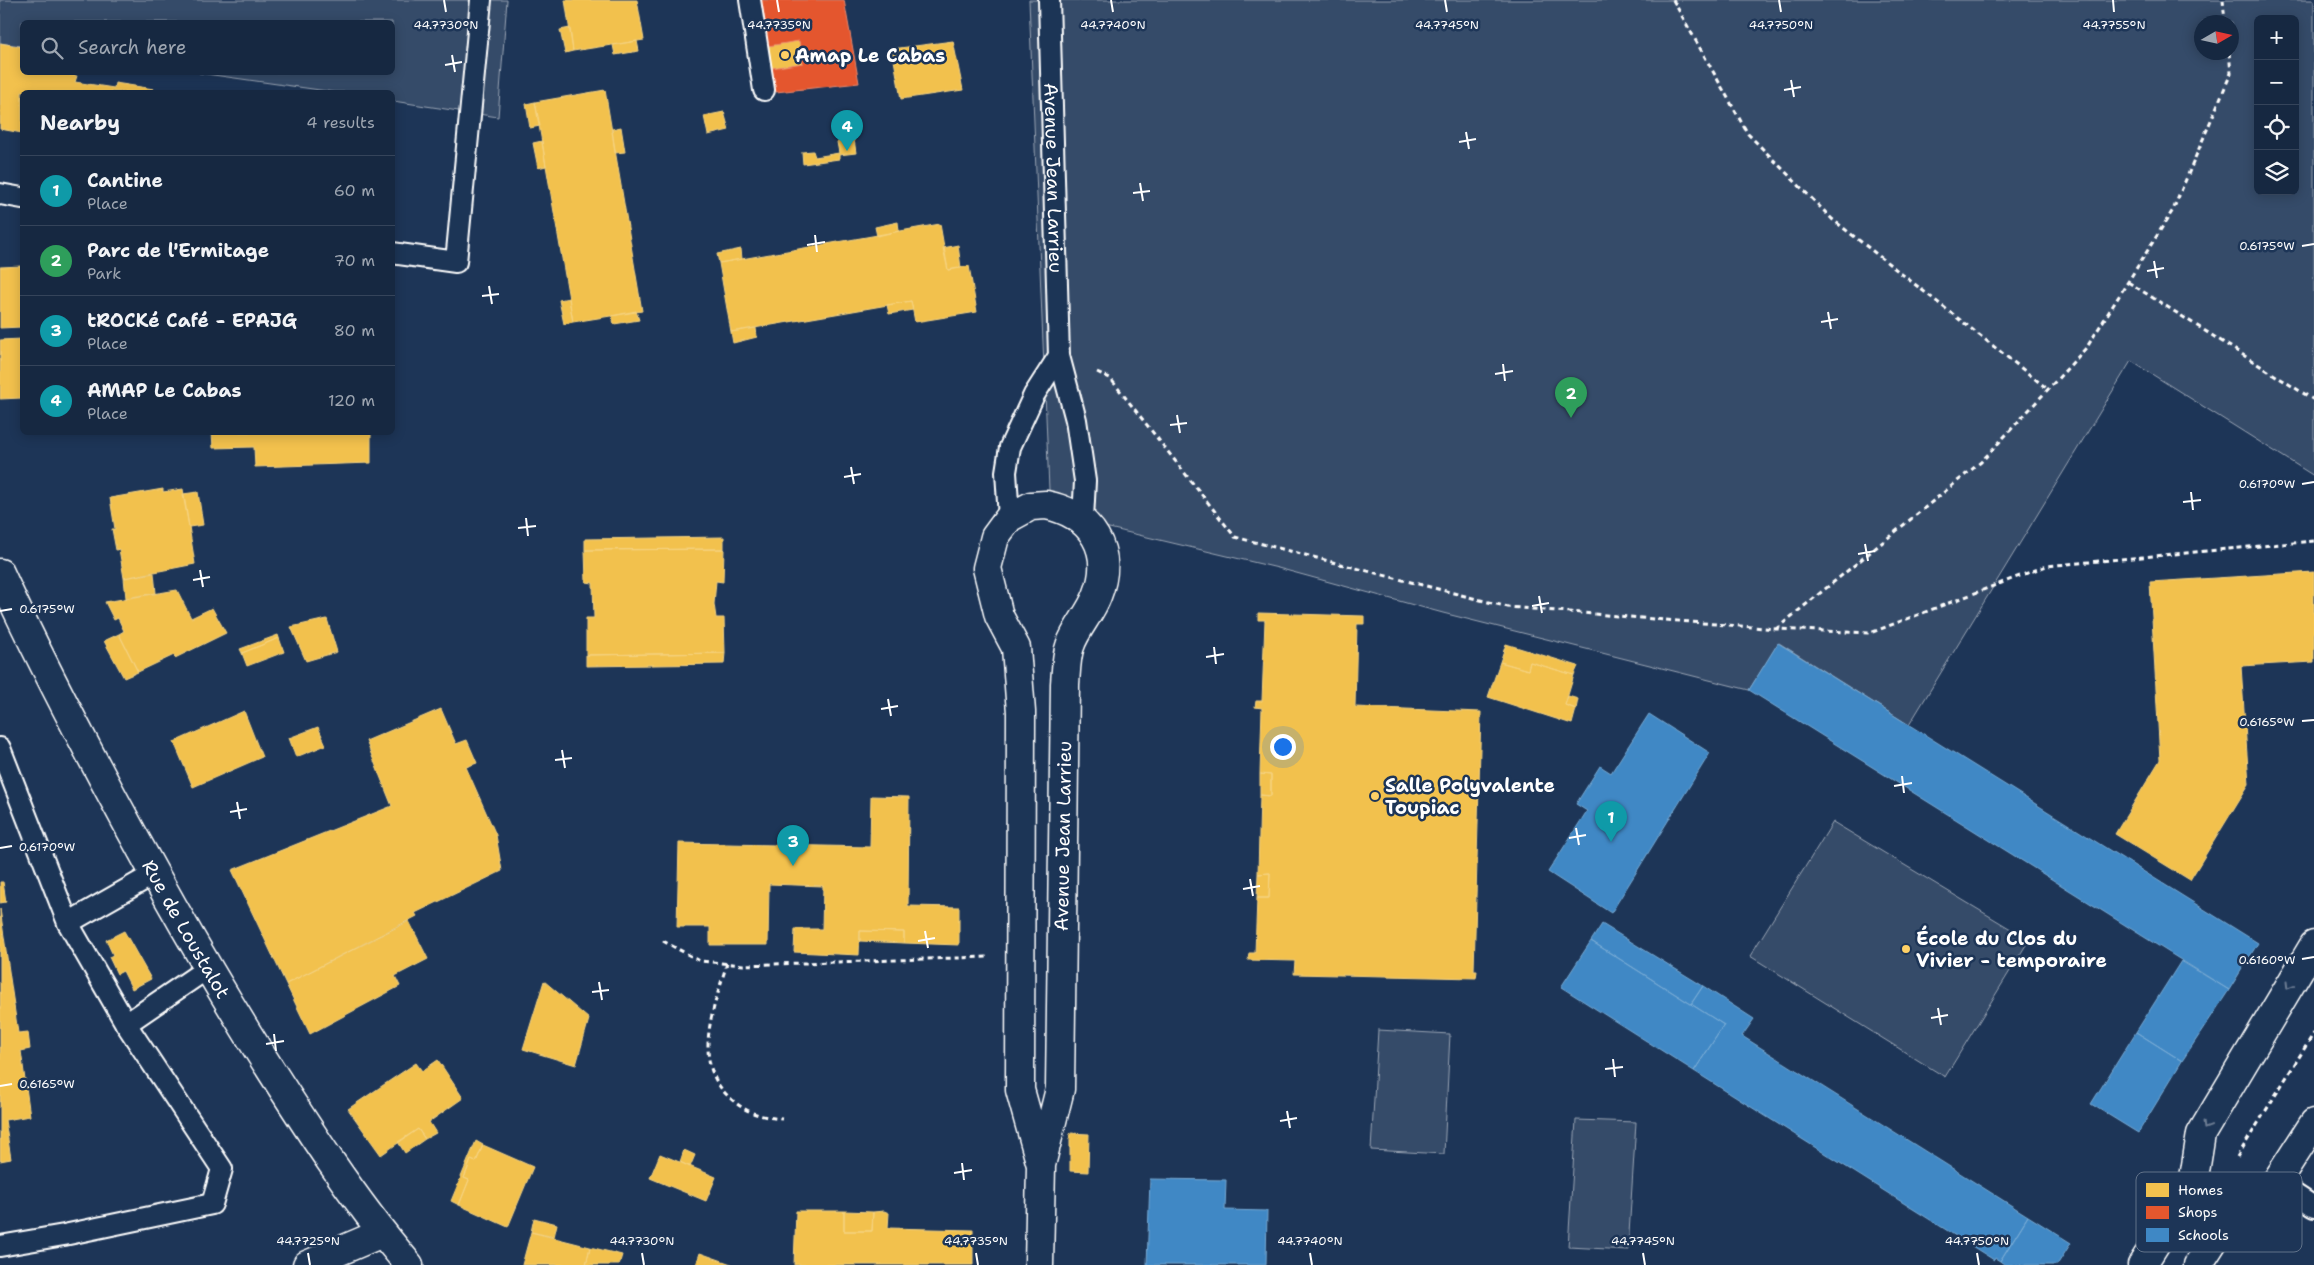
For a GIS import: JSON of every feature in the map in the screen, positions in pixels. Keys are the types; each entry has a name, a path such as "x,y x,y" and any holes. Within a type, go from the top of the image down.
{"street":[{"name":"Avenue Jean Larrieu","path":"1039,1265 1041,1164 1060,1089 1065,684 1069,648 1077,630 1090,612 1103,576 1102,554 1094,533 1083,519 1064,509 1046,505 1031,506 1009,518 995,537 987,568 999,616 1016,648 1021,712 1020,1090 1041,1164"},
{"name":"Rue de Loustalot","path":"0,574 25,629 154,874 208,968 309,1129 382,1233 409,1265"},
{"path":"2195,1172 2201,1134 2314,944"},
{"path":"2282,1172 2314,1122"},
{"path":"307,1265 382,1233"},
{"path":"2142,1265 2150,1252"},
{"path":"2198,1265 2206,1252"}],"lane":[{"path":"395,253 456,262 481,0"},
{"path":"750,0 764,90"},
{"name":"Avenue Jean Larrieu","path":"1049,0 1059,356 1079,437 1085,481 1083,519"},
{"path":"0,194 20,198"},
{"path":"1009,518 1006,472 1010,447 1034,395 1059,356"},
{"path":"0,748 68,923 126,1024 222,1169 212,1204 64,1235 0,1246"},
{"path":"68,923 154,874"},
{"path":"126,1024 208,968"},
{"path":"2302,1199 2314,1207"}],"path":[{"path":"1673,0 1748,134 1832,219 2049,390"},
{"path":"2223,0 2224,15"},
{"path":"1776,629 1981,462 2087,347 2172,210 2231,73 2230,60"},
{"path":"2128,282 2314,400"},
{"path":"1059,356 1110,378 1235,537 1508,606 1776,629 1870,633 2046,566 2314,541"},
{"path":"663,940 700,961 743,965 1020,956"},
{"path":"727,963 709,1024 708,1064 719,1087 738,1105 756,1115 782,1119"},
{"path":"2237,1157 2314,1032"},
{"path":"2201,1134 2260,1172"}],"shaded area":[{"path":"0,0 507,0 498,117 395,101 395,90 320,90 213,75 395,75 395,20 20,20 20,46 0,43"},
{"path":"1029,0 2314,0 2314,476 2131,361 1909,725 1779,643 1749,690 1443,613 1278,568 1050,514"},
{"path":"1833,822 2029,940 1945,1077 1750,956"},
{"path":"1378,1030 1450,1034 1444,1154 1371,1150"},
{"path":"1576,1120 1636,1122 1628,1250 1568,1247"}],"building: Homes":[{"path":"565,0 637,0 644,40 573,51"},
{"path":"570,28 573,51 565,53 560,30"},
{"path":"637,41 639,51 615,55 613,45"},
{"name":"Amap Le Cabas","path":"799,41 803,63 772,68 768,46"},
{"path":"953,41 963,90 901,99 892,49"},
{"path":"0,43 20,47 20,75 72,75 77,76 75,82 114,88 115,83 154,89 20,90 20,133 0,129"},
{"path":"605,90 642,311 573,322 535,102"},
{"path":"535,102 540,126 530,128 526,104"},
{"path":"724,112 729,130 708,135 704,116"},
{"path":"621,127 625,152 615,153 612,129"},
{"path":"854,139 856,153 839,155 839,159 803,164 802,152 813,151 815,157 839,153 837,142"},
{"path":"542,141 546,166 538,168 533,143"},
{"path":"898,222 899,231 877,236 875,227"},
{"path":"940,224 948,270 969,266 977,312 915,322 911,301 731,332 719,263"},
{"path":"958,245 961,268 948,270 943,248"},
{"path":"741,249 742,259 719,263 717,254"},
{"path":"20,266 20,327 0,328 0,267"},
{"path":"569,298 573,322 564,324 559,300"},
{"path":"911,301 913,310 889,314 887,305"},
{"path":"636,311 639,320 614,324 612,316"},
{"path":"756,328 757,337 733,343 731,332"},
{"path":"20,339 20,398 0,399 0,340"},
{"path":"212,435 371,435 371,463 255,467 254,447 213,448"},
{"path":"163,489 163,492 183,489 195,564 124,578 119,549 116,550 112,529 115,529 110,498"},
{"path":"198,492 203,525 189,527 183,494"},
{"path":"724,537 724,549 585,550 585,539"},
{"path":"724,549 723,582 716,581 714,604 716,618 724,618 725,653 586,655 586,618 594,618 593,583 586,582 585,550"},
{"path":"2314,572 2314,662 2241,666 2249,784 2190,880 2115,834 2160,760 2150,582"},
{"path":"154,573 156,593 126,598 124,578"},
{"path":"177,590 191,618 212,608 226,633 175,658 174,655 138,672 119,634 124,631 118,618 114,620 105,602"},
{"name":"Salle Polyvalente Toupiac","path":"1258,613 1364,616 1364,624 1357,624 1355,707 1481,712 1474,971 1477,971 1476,978 1294,974 1295,961 1248,960 1249,953 1255,953 1257,898 1269,898 1270,873 1258,874 1260,795 1271,796 1271,775 1260,774 1262,708 1255,707 1256,701 1262,701 1265,620 1258,620"},
{"path":"327,619 337,652 306,661 291,627"},
{"path":"119,634 138,672 124,678 104,641"},
{"path":"278,635 279,638 242,653 240,649"},
{"path":"279,638 284,652 247,666 242,653"},
{"path":"1506,644 1578,666 1574,675 1530,662 1528,670 1500,662"},
{"path":"725,653 724,664 586,666 586,655"},
{"path":"1500,662 1528,670 1530,662 1574,675 1565,705 1576,709 1572,724 1488,697"},
{"path":"1568,696 1578,699 1576,709 1565,705"},
{"path":"441,709 456,744 467,740 477,763 466,767 496,835 502,871 415,913 417,916 286,984 232,870 392,806 366,741"},
{"path":"244,711 262,757 193,787 174,742"},
{"path":"318,727 326,745 296,757 289,738"},
{"path":"1260,774 1271,775 1271,796 1260,795"},
{"path":"871,796 909,797 908,906 959,907 959,945 904,943 904,932 860,931 859,955 794,952 795,929 822,929 823,886 769,884 768,945 710,945 710,927 677,927 679,843 870,847"},
{"path":"1270,873 1269,898 1257,898 1258,874"},
{"path":"0,882 3,882 6,902 0,903"},
{"path":"0,909 18,1033 28,1032 30,1049 21,1051 30,1116 5,1120 11,1159 0,1161"},
{"path":"409,921 428,959 395,976 400,986 310,1034 286,984"},
{"path":"124,931 151,979 132,989 123,971 117,974 109,957 113,955 106,940"},
{"path":"860,931 904,932 904,943 860,941"},
{"path":"544,981 589,1019 576,1065 523,1049"},
{"path":"438,1060 463,1098 429,1122 436,1133 425,1139 418,1129 381,1155 348,1109 416,1063 422,1071"},
{"path":"418,1129 425,1139 405,1153 398,1142"},
{"path":"1070,1133 1089,1134 1088,1172 1070,1171"},
{"path":"476,1141 483,1145 476,1162 471,1160 464,1178 469,1180 459,1205 451,1201"},
{"path":"483,1145 533,1167 508,1227 459,1205 469,1180 464,1178 471,1160 476,1162"},
{"path":"684,1150 695,1155 690,1167 680,1162"},
{"path":"660,1154 716,1177 706,1201 650,1178"},
{"path":"796,1211 844,1211 844,1231 872,1231 873,1212 884,1211 889,1213 888,1228 973,1230 973,1265 794,1265"},
{"path":"844,1211 873,1212 872,1231 844,1231"},
{"path":"534,1218 557,1224 554,1237 531,1232"},
{"path":"531,1232 590,1247 586,1265 522,1265"},
{"path":"590,1247 622,1255 619,1265 586,1265"},
{"path":"700,1253 734,1265 696,1265"}],"building: Shops":[{"path":"760,0 844,0 859,83 776,92 772,68 803,63 799,41 768,46"}],"building: Schools":[{"path":"1778,643 2258,943 2229,990 1749,690"},
{"path":"1649,714 1710,753 1611,913 1548,872 1587,811 1576,804 1600,766 1611,773"},
{"path":"1602,924 1703,986 1691,1004 1591,941"},
{"path":"1591,941 1724,1025 1694,1071 1561,987"},
{"path":"2181,961 2229,990 2182,1061 2136,1032"},
{"path":"1703,986 1754,1019 1742,1036 2028,1216 2000,1261 1995,1258 1994,1260 1694,1071 1724,1025 1691,1004"},
{"path":"2136,1032 2182,1061 2138,1133 2091,1104"},
{"path":"1150,1179 1226,1180 1225,1210 1267,1211 1266,1265 1147,1265"},
{"path":"2028,1216 2071,1243 2057,1265 2005,1265 2000,1261"}],"place":[{"name":"Amap Le Cabas","path":"785,55"},
{"name":"AMAP Le Cabas","path":"847,151"},
{"name":"Parc de l'Ermitage","path":"1571,418"},
{"name":"Salle Polyvalente Toupiac","path":"1375,796"},
{"name":"Cantine","path":"1611,842"},
{"name":"tROCKé Café - EPAJG","path":"793,866"},
{"name":"École du Clos du Vivier - temporaire","path":"1906,949"}]}
